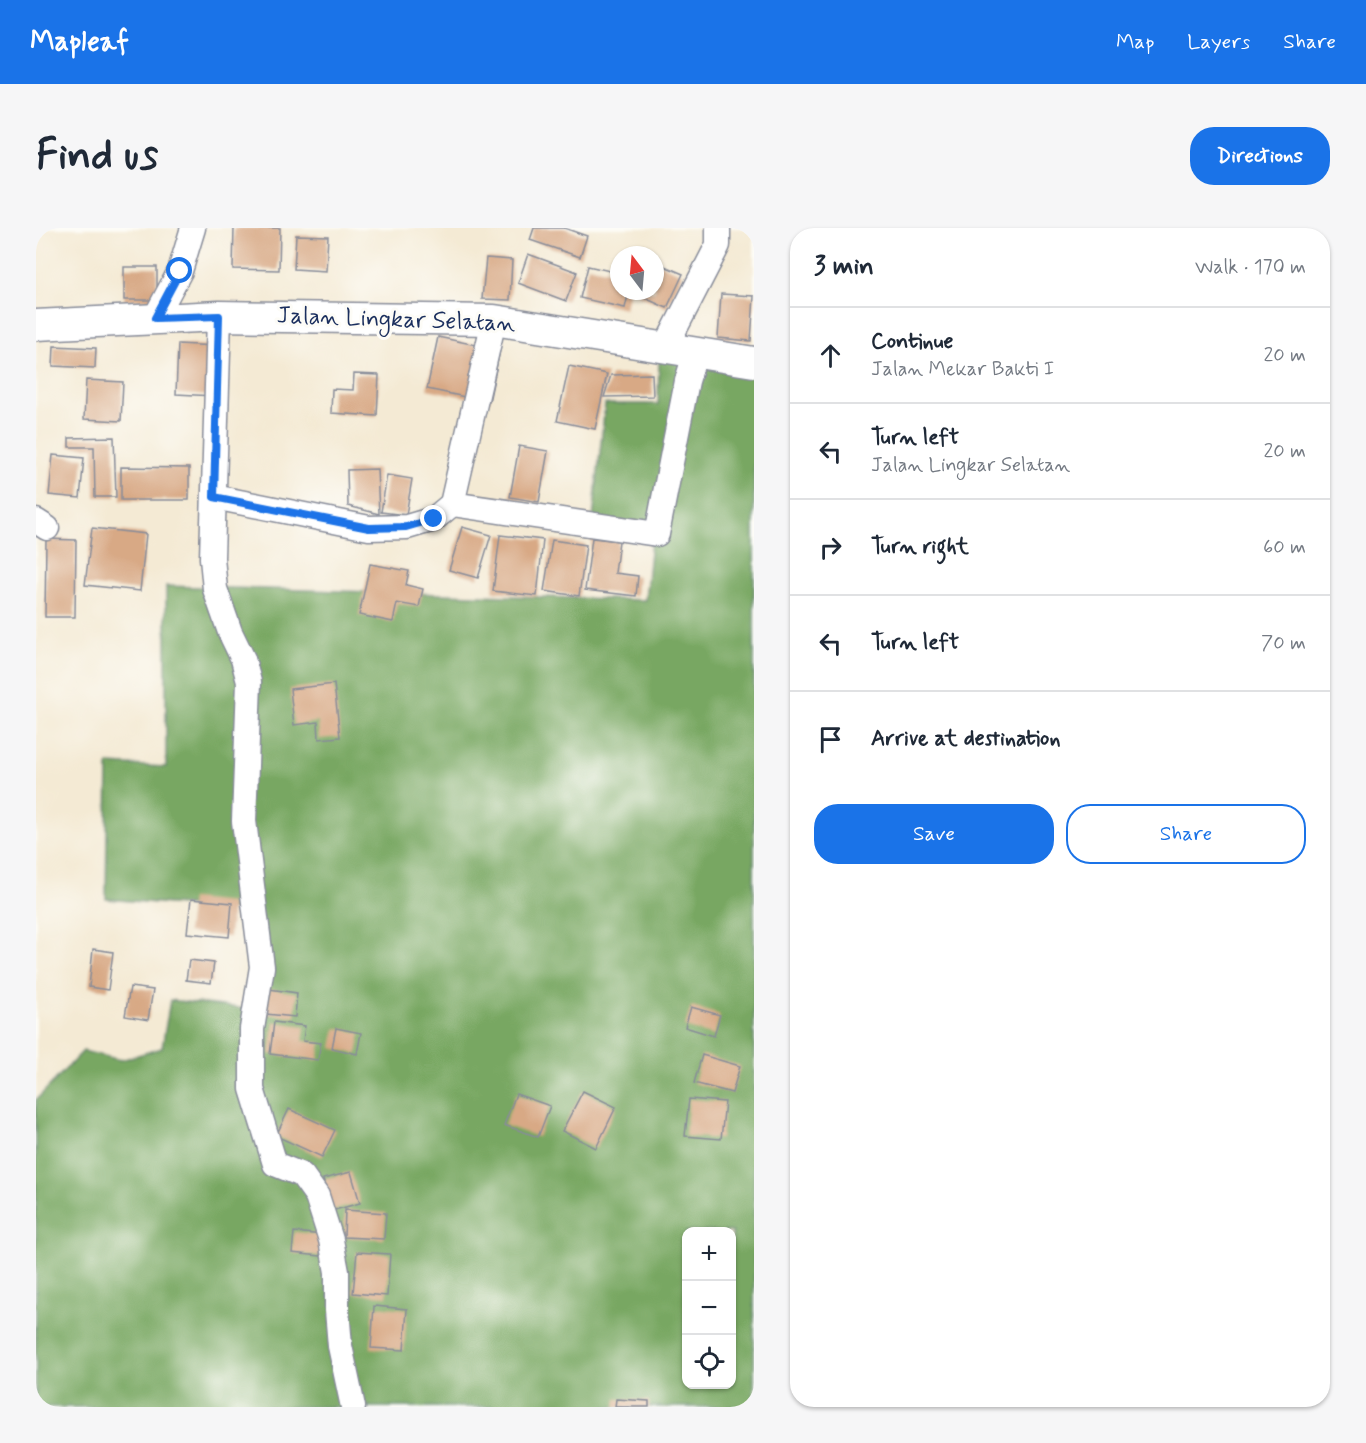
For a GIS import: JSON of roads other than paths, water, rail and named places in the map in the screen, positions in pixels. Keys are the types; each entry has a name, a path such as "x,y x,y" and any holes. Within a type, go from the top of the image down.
{"street":[{"path":"155,318 180,271 193,228"},
{"path":"666,346 718,245 718,228"},
{"path":"219,316 212,558 215,589 230,632 243,659 249,682 244,821 262,967 252,1029 252,1089 275,1164 302,1175 316,1196 331,1240 338,1272 337,1310 340,1346 353,1407"},
{"name":"Jalan Lingkar Selatan","path":"36,325 219,316 494,320 754,362"},
{"path":"214,497 369,528 406,527 434,519 452,504 494,320"},
{"path":"452,504 657,534 687,381 696,351"}]}
